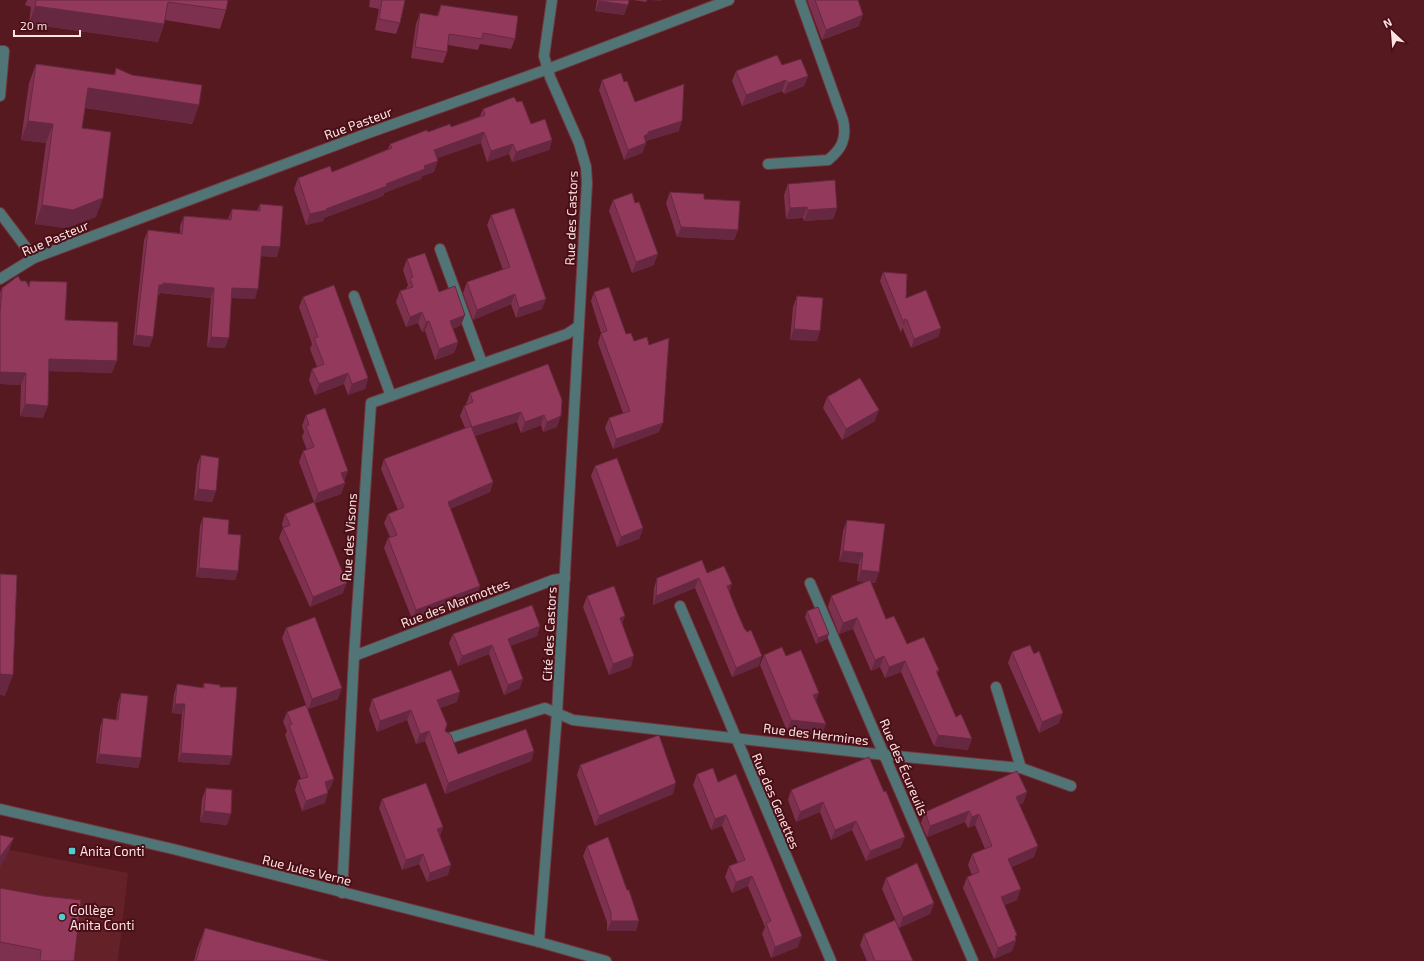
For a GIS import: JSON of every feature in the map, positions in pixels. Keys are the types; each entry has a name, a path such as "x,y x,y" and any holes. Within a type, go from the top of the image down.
{"street":[{"name":"Rue des Castors","path":"552,0 544,56 579,143 586,167 587,183 579,326"},
{"name":"Rue Pasteur","path":"0,279 34,258 363,135 548,69 729,0"},
{"path":"768,164 828,160 841,147 844,140 845,130 843,120 800,0"},
{"path":"0,51 4,51 0,96"},
{"path":"0,213 34,258"},
{"path":"440,249 482,363"},
{"path":"354,296 391,396"},
{"name":"Rue des Visons","path":"342,893 354,656 371,403 567,334 579,326"},
{"name":"Cité des Castors","path":"539,942 566,578 579,326"},
{"name":"Rue des Marmottes","path":"354,656 553,580 566,578"},
{"name":"Rue des Écureuils","path":"810,583 974,961"},
{"name":"Rue des Genettes","path":"680,606 831,961"},
{"path":"996,687 1021,768"},
{"name":"Rue des Hermines","path":"447,739 545,708 573,720 885,755 1021,768 1071,786"},
{"name":"Rue Jules Verne","path":"0,809 173,849 539,942 606,961"}],"shaded area":[{"name":"Collège Anita Conti","path":"0,848 128,873 118,961 0,961"}],"building":[{"path":"36,0 228,0 226,10 168,2 164,24 35,6"},
{"path":"382,0 405,0 400,23 379,19"},
{"path":"599,0 629,0 628,5"},
{"path":"815,0 858,0 863,15 826,30"},
{"path":"441,5 518,16 515,39 483,33 482,39 449,34 447,52 415,47 420,13 438,16"},
{"path":"777,55 782,65 801,59 808,76 788,83 786,80 746,95 736,71"},
{"path":"36,64 115,75 116,68 132,75 202,85 199,105 88,88 82,128 111,132 103,198 73,210 42,205 53,124 28,121"},
{"path":"621,73 624,82 627,81 635,102 684,84 682,121 648,132 648,134 644,136 646,143 628,150 602,80"},
{"path":"514,97 517,102 522,101 531,124 545,119 552,140 516,152 513,144 491,151 484,132 434,150 438,161 424,166 425,169 386,184 387,186 326,209 327,210 310,214 298,178 330,166 332,172 392,148 390,144 427,130 428,132 450,124 451,127 485,115 483,109"},
{"path":"835,180 837,208 808,210 807,207 790,208 788,184"},
{"path":"670,192 704,194 704,199 740,201 738,230 681,227"},
{"path":"632,193 635,203 639,202 658,254 636,262 613,200"},
{"path":"260,204 283,206 280,247 262,246 258,289 232,288 229,338 211,337 214,288 163,283 163,285 159,285 153,337 136,335 148,230 182,234 184,216 231,220 232,209 260,211"},
{"path":"514,208 546,299 519,308 515,294 477,310 467,282 510,267 491,215"},
{"path":"425,253 439,292 455,286 465,315 450,321 458,342 439,349 429,321 426,322 422,312 410,317 400,291 413,287 410,278 413,277 407,259"},
{"path":"883,272 907,274 906,298 926,290 941,328 914,339 907,320 904,319 904,324"},
{"path":"18,276 21,281 26,281 29,287 30,281 67,282 65,320 118,322 117,361 49,359 48,406 25,404 26,373 0,372 0,313 2,288"},
{"path":"334,285 368,378 352,384 348,373 319,384 312,369 324,364 314,338 318,337 303,297"},
{"path":"609,287 626,334 631,333 634,341 647,337 649,345 669,338 663,423 616,439 609,418 630,411 601,333 607,331 594,292"},
{"path":"797,296 823,298 820,331 794,329"},
{"path":"548,364 562,400 561,416 547,422 544,415 525,422 521,412 472,427 464,406 473,402 470,393"},
{"path":"860,378 879,410 846,429 827,397"},
{"path":"325,408 348,471 341,473 345,483 318,493 303,451 314,447 306,426 309,425 306,415"},
{"path":"471,426 493,482 448,502 480,586 416,610 388,538 397,535 388,514 404,507 384,459"},
{"path":"201,455 219,458 216,491 198,489"},
{"path":"617,458 643,528 621,537 595,466"},
{"path":"314,502 347,583 313,597 283,528 290,525 285,514"},
{"path":"203,517 229,520 228,534 241,535 238,571 199,568"},
{"path":"847,520 885,524 879,572 861,570 863,553 843,551"},
{"path":"702,560 707,573 724,566 732,584 727,586 735,607 744,628 747,632 751,630 762,656 736,668 699,578 656,596 657,578"},
{"path":"0,574 17,575 13,675 0,674"},
{"path":"870,580 886,619 894,616 907,644 924,637 939,670 936,671 956,717 961,714 972,739 938,735 905,661 889,667 884,656 875,660 857,618 843,623 831,596"},
{"path":"614,586 625,616 620,618 634,656 613,664 587,596"},
{"path":"532,605 540,626 508,639 523,679 508,685 492,645 462,656 453,634"},
{"path":"818,607 829,634 818,638 807,611"},
{"path":"315,617 342,688 312,699 286,628"},
{"path":"1030,645 1034,654 1039,651 1063,713 1042,722 1012,652"},
{"path":"782,647 786,656 801,650 819,693 813,695 826,724 791,720 764,655"},
{"path":"451,670 460,692 437,700 447,724 445,731 451,735 458,754 526,729 534,751 448,783 429,731 420,734 411,710 380,721 372,699"},
{"path":"204,683 220,685 220,687 237,687 232,756 181,753 185,704 175,704 177,684 204,688"},
{"path":"121,693 148,696 141,758 99,754 103,718 118,720"},
{"path":"306,705 334,779 325,782 328,793 306,801 298,780 308,777 289,725 292,724 287,712"},
{"path":"659,735 676,783 599,816 580,765"},
{"path":"869,757 884,792 886,791 905,837 870,851 856,821 835,830 823,802 800,812 791,790"},
{"path":"713,768 718,782 736,774 802,936 775,947 766,923 771,921 752,876 736,882 729,866 745,860 726,815 715,819 697,774"},
{"path":"1017,771 1027,792 1016,797 1038,846 1008,859 1021,889 1001,897 1017,935 1015,936 1016,940 998,948 967,877 979,872 972,854 992,846 979,814 972,817 969,811 930,826 925,812"},
{"path":"426,783 443,827 437,829 451,865 430,873 423,854 406,860 382,799"},
{"path":"206,788 232,790 231,814 204,811"},
{"path":"0,835 14,838 0,857"},
{"path":"608,837 627,890 629,890 639,921 611,921 611,913 587,846"},
{"path":"917,863 934,903 903,917 886,878"},
{"path":"0,888 44,896 81,900 74,961 40,961 41,950 0,942"},
{"path":"895,920 913,961 875,961 864,934"},
{"path":"205,928 328,961 196,961"}],"place":[{"name":"Anita Conti","path":"72,851"},
{"name":"Collège Anita Conti","path":"62,917"}]}
